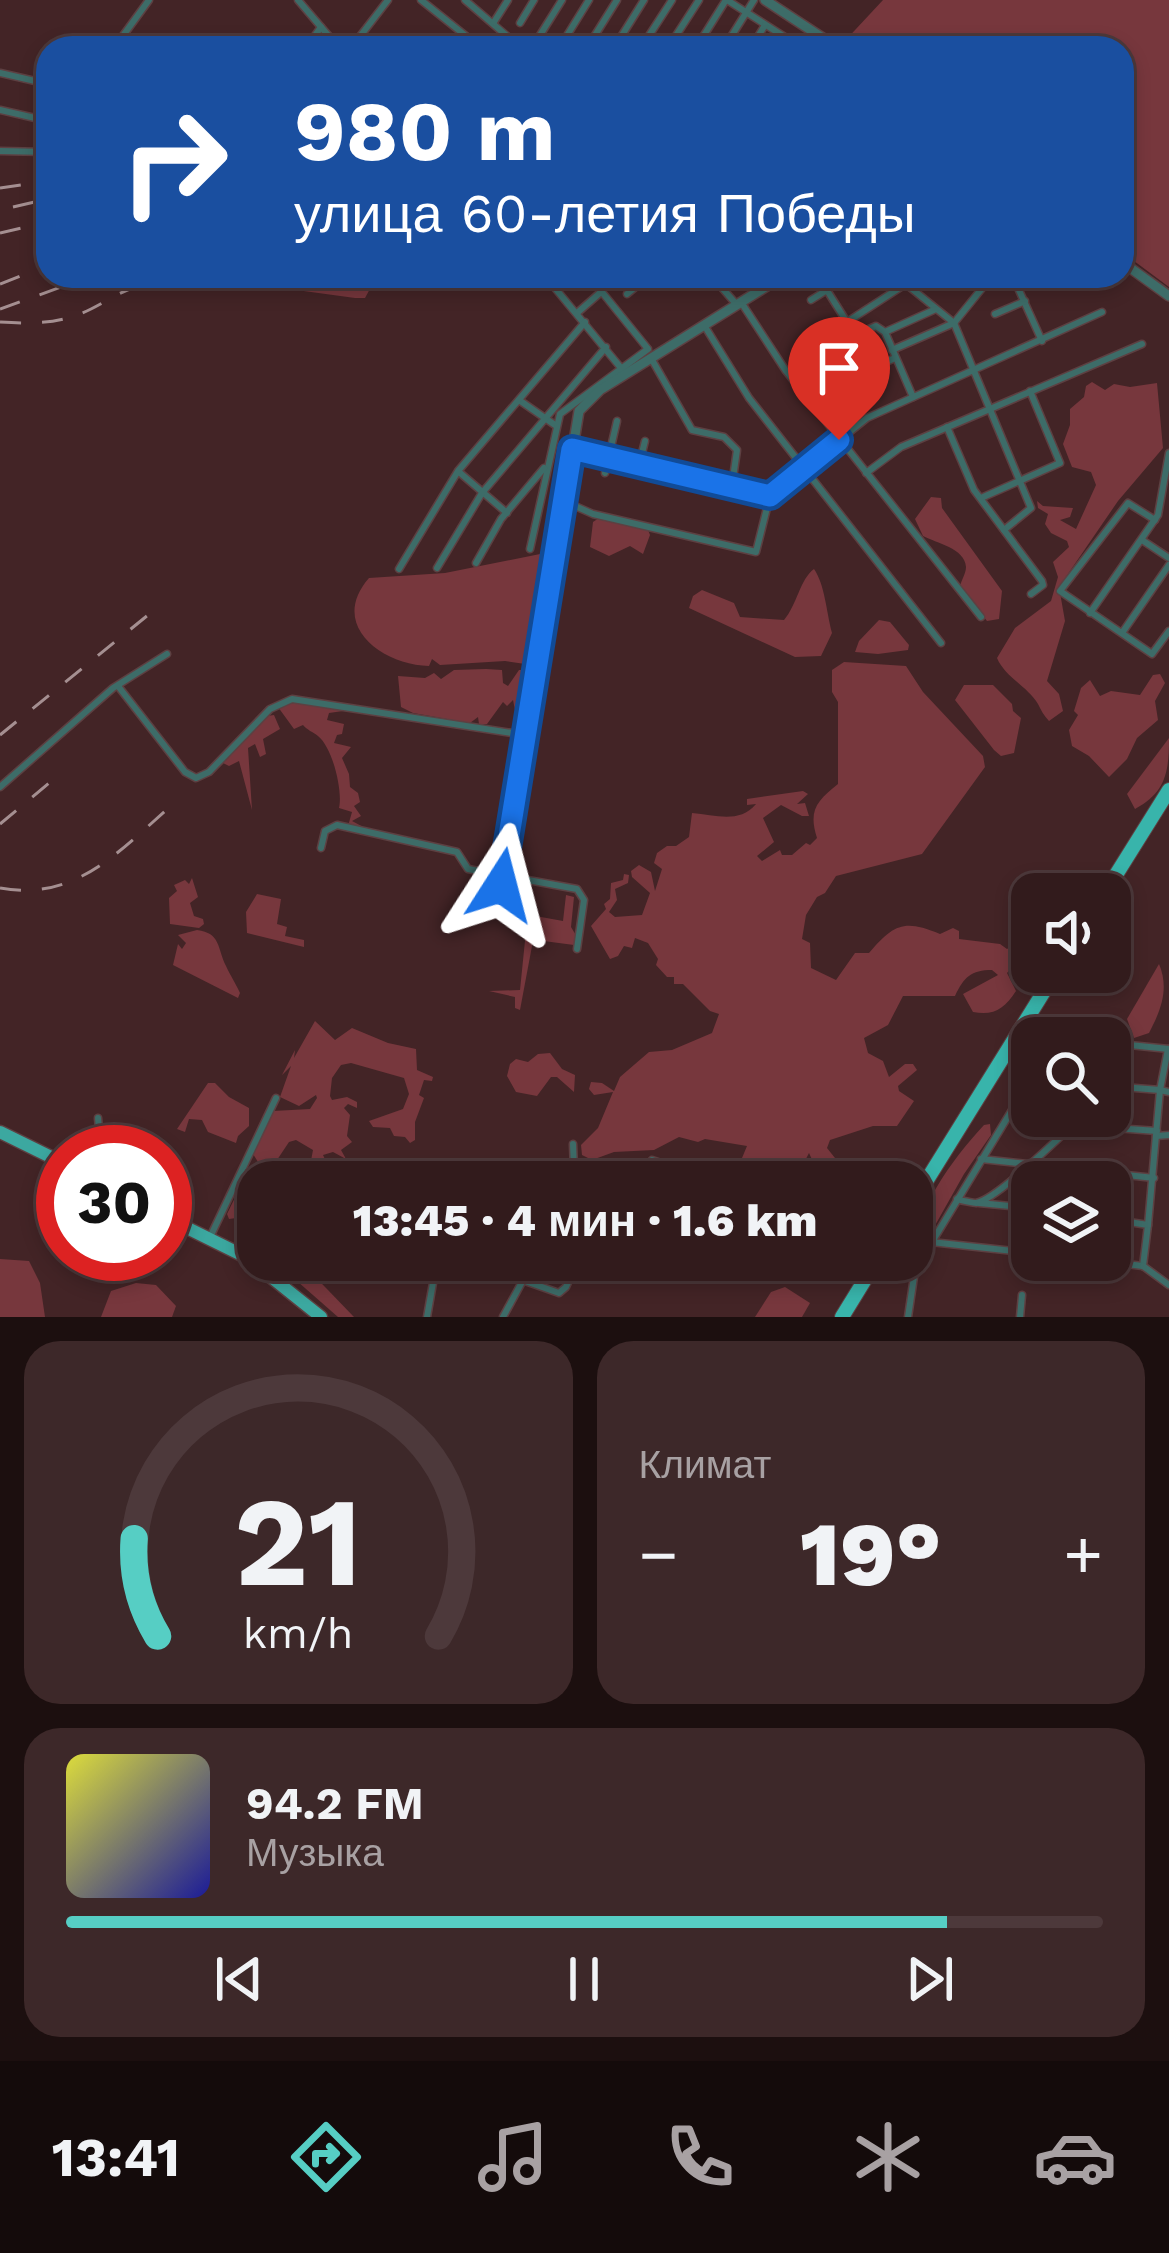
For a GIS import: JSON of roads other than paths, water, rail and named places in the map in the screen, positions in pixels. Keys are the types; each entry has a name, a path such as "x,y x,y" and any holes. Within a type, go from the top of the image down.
{"highway":[{"path":"1117,873 1169,790"},
{"path":"933,1170 1043,993"},
{"path":"842,1317 864,1281"}],"main road":[{"path":"0,1135 36,1153"},
{"path":"192,1224 237,1247"},
{"path":"192,1228 247,1257 325,1317"},
{"path":"283,1281 325,1317"}],"street":[{"path":"124,36 149,0"},
{"path":"298,0 329,36"},
{"path":"360,36 388,0"},
{"path":"421,0 467,36"},
{"path":"465,0 507,36"},
{"path":"493,24 508,0"},
{"path":"520,23 534,0"},
{"path":"540,36 562,0"},
{"path":"566,36 589,0"},
{"path":"594,36 617,0"},
{"path":"622,36 644,0"},
{"path":"649,36 672,0"},
{"path":"676,36 699,0"},
{"path":"704,36 726,0 783,36"},
{"path":"731,36 754,0"},
{"path":"765,0 820,36"},
{"path":"758,36 765,25"},
{"path":"315,36 321,27"},
{"path":"0,73 36,81"},
{"path":"0,110 36,118"},
{"path":"0,151 36,152"},
{"path":"1134,271 1169,296"},
{"path":"555,288 621,368"},
{"path":"530,549 555,425 646,351 599,288"},
{"path":"627,294 634,288"},
{"path":"726,288 839,440 981,617"},
{"path":"575,407 763,288"},
{"path":"847,322 900,288"},
{"path":"911,288 955,323 1031,510 1004,530"},
{"path":"862,373 955,323 983,288"},
{"path":"1016,288 1042,340"},
{"path":"811,300 827,290 855,335"},
{"path":"577,313 602,292"},
{"path":"995,314 1025,301"},
{"path":"884,332 937,309"},
{"path":"564,501 593,514 756,552 770,496 867,418 1102,312"},
{"path":"399,569 458,471 585,322"},
{"path":"704,326 749,398 941,643"},
{"path":"821,353 876,326 884,332 913,397"},
{"path":"866,473 901,446 1142,344"},
{"path":"437,568 482,493 606,347"},
{"path":"651,358 692,430 724,437 737,449 732,486"},
{"path":"980,499 1060,462 1030,392"},
{"path":"519,400 555,425"},
{"path":"490,916 502,878 575,407"},
{"path":"605,473 617,421"},
{"path":"947,428 980,499 1042,581 1031,594"},
{"path":"639,465 645,441"},
{"path":"572,449 770,496"},
{"path":"1090,613 1155,520 1169,456"},
{"path":"670,472 673,458"},
{"path":"476,563 507,513 547,465"},
{"path":"458,471 507,513"},
{"path":"1155,520 1128,503 1060,589 1152,654 1169,631"},
{"path":"1122,633 1169,561 1142,539"},
{"path":"0,787 118,686 167,654"},
{"path":"118,686 187,775 202,777 282,700 525,735"},
{"path":"164,760 171,754"},
{"path":"321,848 326,831 337,825 457,852 468,869 577,889 583,894 577,949"},
{"path":"1131,1045 1168,1049 1143,1266"},
{"path":"1131,1088 1165,1091"},
{"path":"212,1232 276,1098"},
{"path":"933,1239 1011,1111"},
{"path":"98,1118 99,1125"},
{"path":"1035,1161 1077,1124 1169,1135"},
{"path":"573,1144 574,1161"},
{"path":"981,1160 1011,1163"},
{"path":"1131,1176 1154,1178"},
{"path":"976,1203 1011,1179"},
{"path":"957,1199 1011,1206"},
{"path":"1131,1222 1148,1225"},
{"path":"933,1242 1011,1251"},
{"path":"1131,1265 1143,1266 1169,1285"},
{"path":"427,1317 433,1281"},
{"path":"503,1317 525,1281 559,1293 569,1281"},
{"path":"908,1317 913,1281"},
{"path":"1020,1317 1022,1295"}],"railway":[{"path":"0,188 36,183"},
{"path":"13,207 36,202"},
{"path":"0,233 36,225"},
{"path":"0,284 36,270"},
{"path":"0,309 58,288"},
{"path":"0,322 69,318 133,288"},
{"path":"0,735 153,611"},
{"path":"0,824 61,773"},
{"path":"0,888 27,890 74,880 115,855 171,806"}]}
